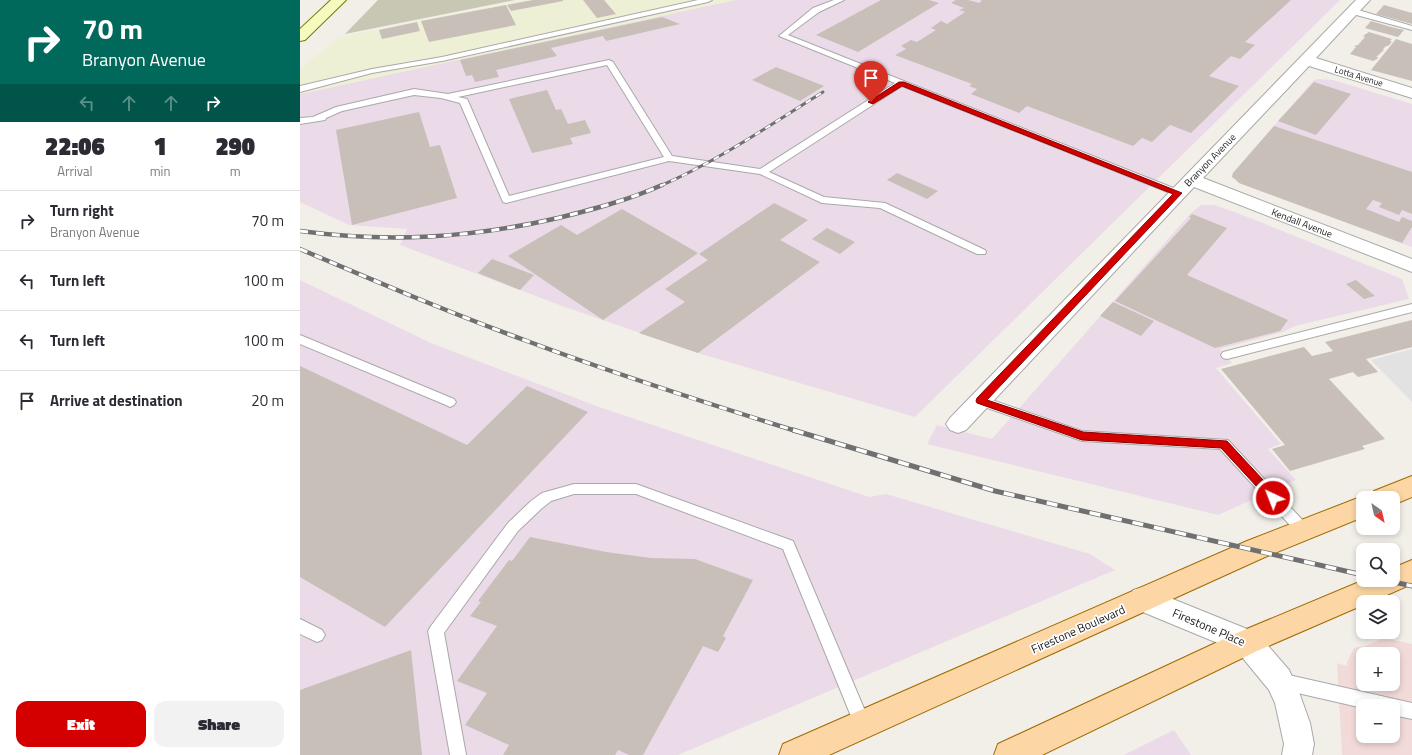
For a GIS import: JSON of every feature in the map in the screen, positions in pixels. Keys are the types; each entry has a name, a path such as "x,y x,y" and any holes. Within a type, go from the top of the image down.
{"main road":[{"path":"1400,491 1412,486"},
{"name":"Firestone Boulevard","path":"794,755 1143,599 1356,509"},
{"path":"1009,755 1247,642 1412,572"}],"street":[{"path":"300,37 339,0"},
{"name":"Branyon Avenue","path":"958,424 1357,6"},
{"name":"Lotta Avenue","path":"1306,60 1412,93"},
{"name":"Kendall Avenue","path":"1191,180 1412,266"},
{"name":"Firestone Place","path":"1143,599 1247,642 1279,680 1289,702 1295,723 1298,755"}],"lane":[{"path":"300,89 372,71 442,59 708,0"},
{"path":"840,0 816,10 783,36 1178,193"},
{"path":"1357,6 1412,28"},
{"path":"450,97 609,62 669,158"},
{"path":"762,172 901,83"},
{"path":"300,121 340,116 416,100 430,94 450,97 464,101 506,200 669,158 762,172 822,200 882,205 981,252"},
{"path":"1227,355 1412,308"},
{"path":"300,339 450,402"},
{"path":"980,401 1082,436 1223,444 1303,530"},
{"path":"458,755 436,632 513,527 536,505 547,497 574,489 636,489 788,545 863,725"},
{"path":"300,626 317,635"},
{"path":"1279,680 1362,699"},
{"path":"1400,708 1412,711"}],"shaded area":[{"path":"378,0 515,0 345,34"},
{"path":"524,0 735,0 300,94 300,69 339,37"},
{"path":"735,0 1340,0 915,417 701,354 565,307 400,245 407,229 349,225 300,202 300,94"},
{"path":"1317,79 1333,80 1412,104 1412,247 1239,183 1232,177 1233,173 1313,81"},
{"path":"1201,205 1214,205 1235,212 1402,279 1409,299 1295,326 1283,332 1220,349 1232,363 1216,368 1281,444 1268,449 1296,480 1218,515 927,444 937,425 992,439 1191,213"},
{"path":"300,280 433,344 602,408 869,497 886,494 1090,554 1115,570 678,755 300,755"},
{"path":"1412,349 1412,402 1371,360"},
{"path":"1382,639 1412,644 1412,755 1342,755 1337,663 1347,666 1347,662 1354,648 1356,648 1356,691 1400,691 1400,647 1360,647"},
{"path":"1174,730 1191,755 1124,755"}],"building":[{"path":"533,0 563,1 511,11 507,5"},
{"path":"583,0 604,0 616,14 597,18"},
{"path":"881,0 929,0 939,3 858,52 816,35"},
{"path":"956,0 968,0 979,3 982,1 980,0 1291,0 1245,42 1255,45 1240,59 1231,56 1209,76 1239,86 1191,133 1170,125 1152,142 1142,138 1133,146 1027,106 1019,113 971,94 977,89 969,86 972,84 895,55 906,49 901,46 911,40 917,42 936,30 931,28 941,21 947,24 965,12 959,10 964,8 951,3"},
{"path":"506,5 516,25 429,42 421,21"},
{"path":"1384,5 1412,13 1412,24 1376,14"},
{"path":"662,17 680,24 606,41 603,36 551,48 557,56 496,70 499,77 475,82 472,75 466,76 460,60"},
{"path":"1371,21 1404,30 1398,37 1365,28"},
{"path":"417,22 420,31 382,39 379,30"},
{"path":"1369,32 1392,39 1390,41 1392,42 1383,49 1384,50 1376,57 1378,57 1377,59 1373,61 1350,54 1356,47 1354,46 1358,45 1365,37 1363,36"},
{"path":"1396,39 1412,44 1412,81 1371,70"},
{"path":"776,67 824,86 800,101 752,80"},
{"path":"1314,82 1351,94 1316,135 1278,121"},
{"path":"547,90 556,110 561,109 568,124 585,120 591,133 570,138 573,144 532,153 509,99"},
{"path":"419,112 430,147 440,145 457,198 352,225 336,130"},
{"path":"1274,126 1412,172 1412,214 1402,210 1399,215 1379,207 1382,203 1373,200 1366,209 1399,222 1402,217 1412,221 1412,227 1402,243 1239,183 1232,177 1233,173"},
{"path":"897,173 938,191 927,199 887,180"},
{"path":"774,203 808,220 780,240 820,262 698,353 639,333 685,302 665,289 708,260 699,254"},
{"path":"622,209 698,253 603,320 508,256 561,225 577,235"},
{"path":"1192,214 1227,228 1187,275 1288,320 1280,331 1215,348 1115,301 1191,218 1189,217"},
{"path":"827,228 855,242 840,254 812,239"},
{"path":"492,259 534,275 520,290 478,273"},
{"path":"1356,280 1375,296 1364,299 1346,284"},
{"path":"1113,302 1154,321 1141,336 1100,316"},
{"path":"1412,320 1412,347 1366,359 1378,372 1358,377 1353,372 1329,379 1385,439 1362,446 1365,449 1290,471 1272,449 1285,445 1221,369 1304,347 1312,356 1333,351 1325,342"},
{"path":"300,366 467,445 527,386 588,412 385,627 300,577"},
{"path":"530,537 606,552 651,558 695,559 753,580 723,636 726,638 718,652 703,646 643,755 629,755 618,750 615,755 503,755 509,745 465,725 487,693 457,681 497,626 470,616 481,602 478,601 509,560 512,561"},
{"path":"411,650 422,755 300,755 300,690"}],"railway":[{"path":"660,186 723,154 823,92"},
{"path":"300,231 333,235 398,237 462,234 494,230 526,225 585,211 624,200 662,185"},
{"path":"300,249 441,308 560,353 661,388 796,431"},
{"path":"793,430 995,491 1356,573"},
{"path":"1400,583 1412,586"}],"route":[{"path":"871,102 901,83 1178,193 980,401 1082,436 1223,444 1273,498"}]}
